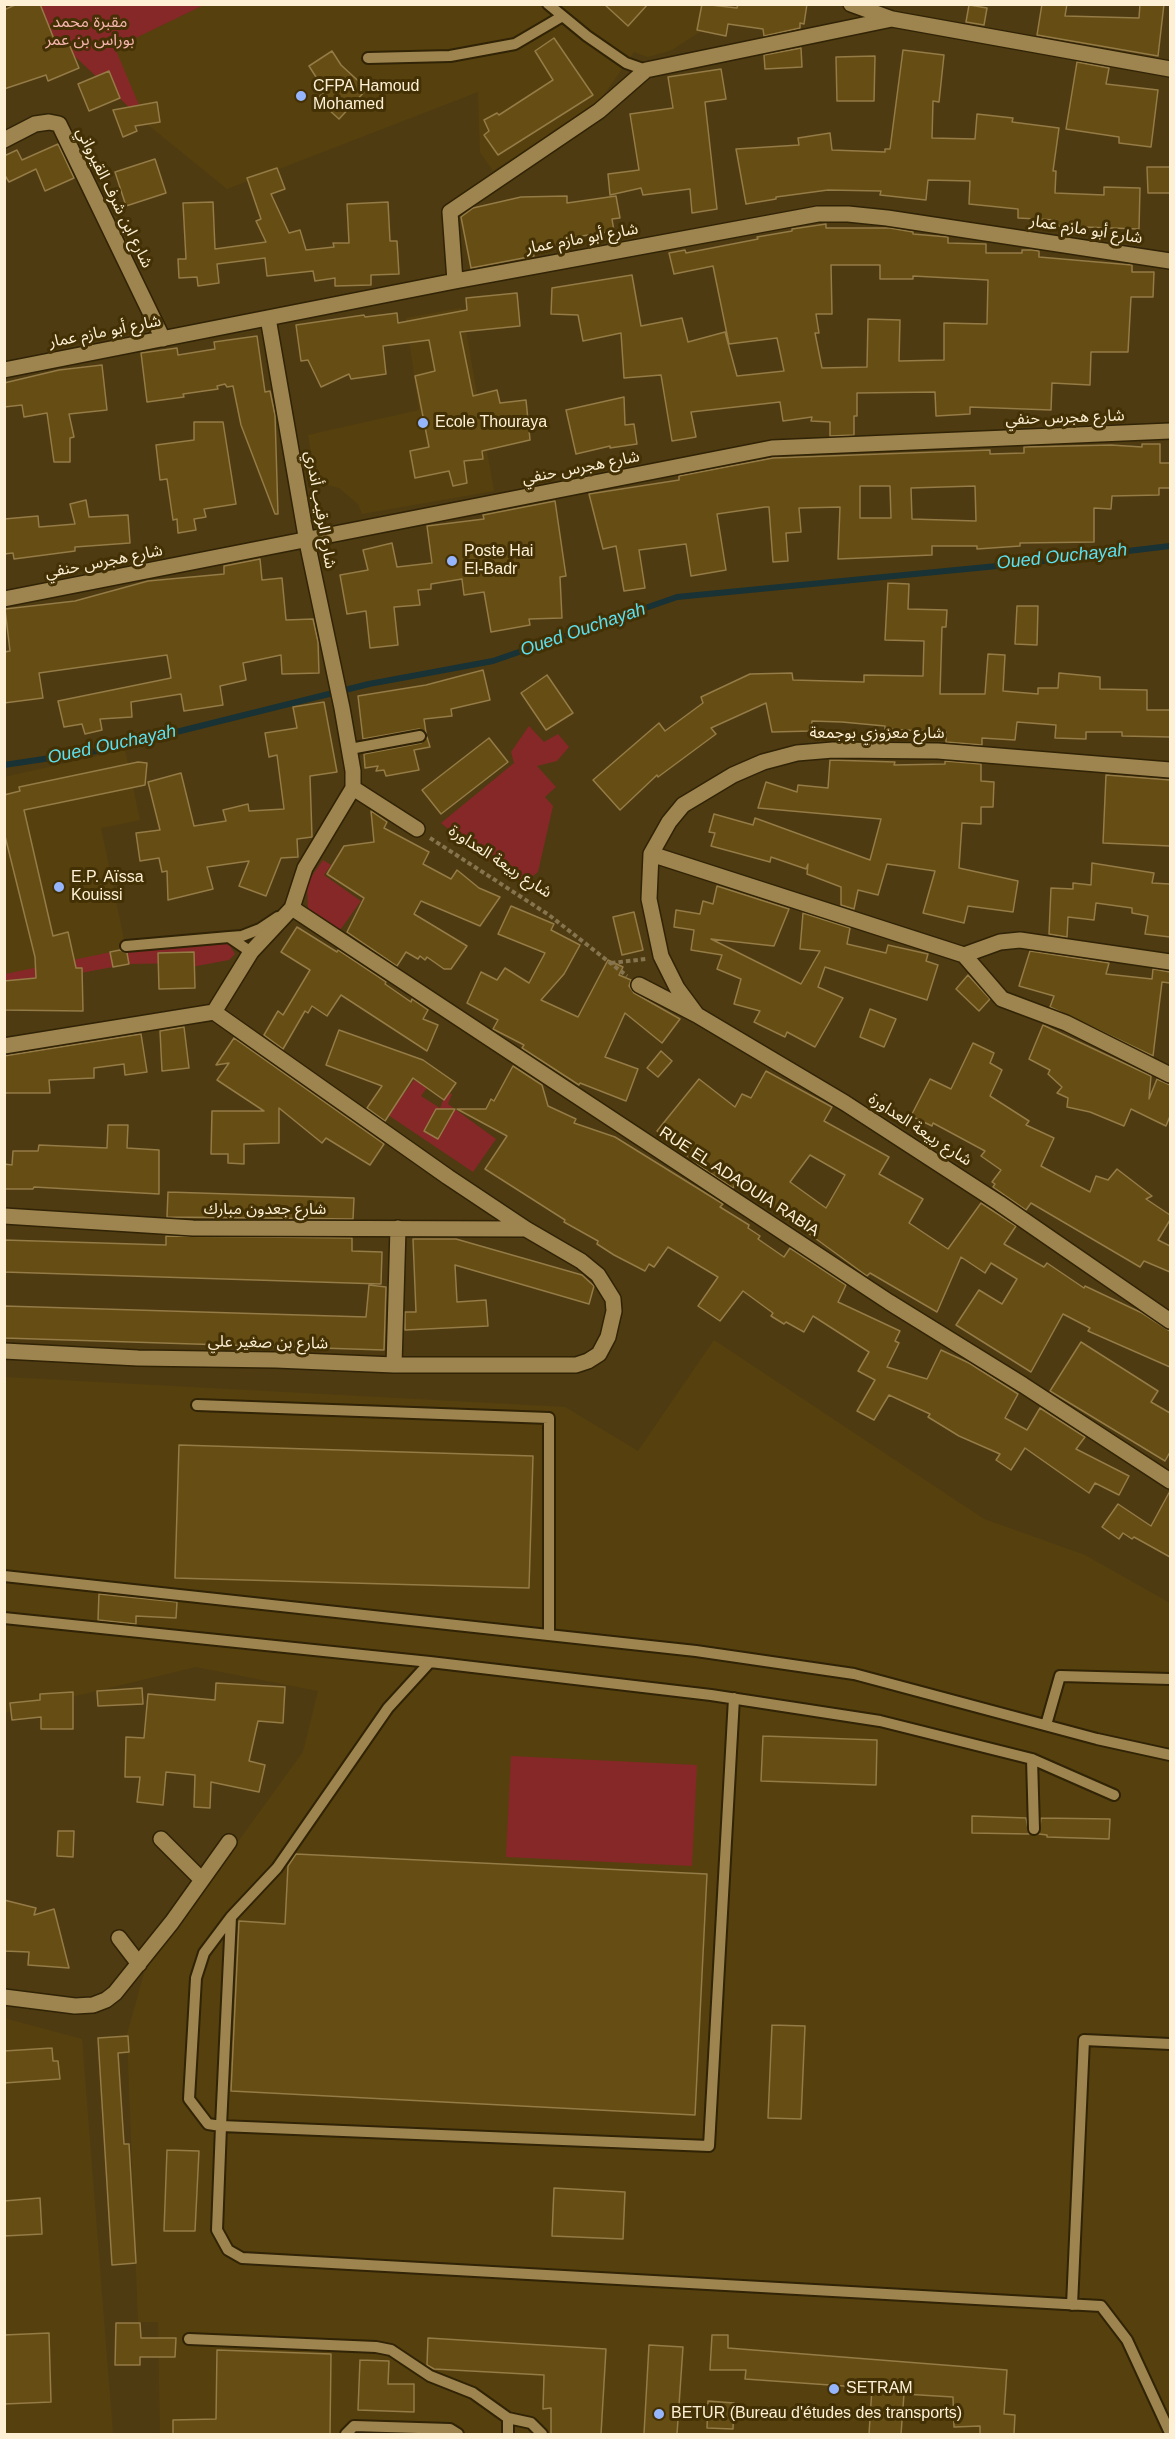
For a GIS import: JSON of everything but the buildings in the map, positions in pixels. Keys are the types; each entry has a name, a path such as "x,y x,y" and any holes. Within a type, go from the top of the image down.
{"street":[{"path":"851,4 892,19 1170,69"},
{"path":"454,281 450,212 599,111 645,70 892,19"},
{"name":"شارع ابن شرف القيرواني","path":"4,140 35,124 49,122 59,124 163,339"},
{"name":"شارع أبو مازم عمار","path":"4,370 454,281 818,214 887,218 1170,261"},
{"name":"شارع الرقيب أندري","path":"268,318 307,542 350,749 353,788"},
{"name":"شارع هجرس حنفي","path":"4,599 307,542 772,448 1170,431"},
{"name":"شارع معزوزي بوجمعة","path":"697,1015 677,988 661,956 649,899 651,854 669,822 684,805 703,791 763,762 797,753 833,750 938,751 1170,770"},
{"path":"214,1012 251,952 292,908 305,868 353,788 417,829"},
{"path":"651,854 964,955 1002,999 1066,1023 1170,1075"},
{"name":"RUE EL ADAOUIA RABIA","path":"292,908 889,1302 1023,1385 1170,1481"},
{"path":"964,955 1000,942 1020,940 1170,962"},
{"name":"شارع ربيعة العداورة","path":"639,985 697,1015 845,1103 980,1191 1170,1322"},
{"path":"4,1046 214,1012 526,1229"},
{"name":"شارع جعدون مبارك","path":"4,1216 193,1228 526,1229"},
{"path":"394,1365 398,1228"},
{"name":"شارع بن صغير علي","path":"4,1351 138,1358 394,1365 554,1367 576,1365 588,1361 599,1354 608,1337 614,1311 613,1299 606,1287 581,1261 526,1229"},
{"path":"160,1839 201,1879"},
{"path":"4,1997 43,2003 93,2005 116,1993 229,1842"},
{"path":"119,1938 139,1964"}],"lane":[{"path":"548,4 561,17 626,63 645,70"},
{"path":"368,58 450,56 515,44 561,17"},
{"path":"350,749 420,736"},
{"path":"126,946 242,936 260,929 292,908"},
{"path":"229,937 251,952"},
{"path":"197,1406 549,1418 549,1635"},
{"path":"4,1576 696,1651 854,1674 1170,1755"},
{"path":"4,1618 430,1662 734,1698 880,1721 1032,1759 1114,1795"},
{"path":"430,1662 388,1708 277,1868 231,1917 204,1953 196,1978 189,2099 208,2124 709,2146 734,1698"},
{"path":"1046,1725 1060,1676 1170,1679"},
{"path":"1032,1759 1034,1829"},
{"path":"231,1917 217,2230 228,2250 242,2258 1101,2306 1127,2340 1170,2433"},
{"path":"1072,2305 1084,2040 1170,2044"},
{"path":"189,2339 376,2347 391,2350 430,2376 473,2393 508,2418 531,2423 542,2434"},
{"path":"508,2418 508,2434"},
{"path":"346,2434 354,2426 450,2429 458,2434"}],"path":[{"name":"شارع ربيعة العداورة","path":"417,829 549,915 623,973"},
{"path":"611,963 651,958"}],"shaded area":[{"name":"CFPA Hamoud Mohamed","path":"204,5 741,5 672,50 648,57 634,52 600,100 493,171 480,152 478,92 227,189 147,124 114,48"},
{"name":"Ecole Thouraya","path":"462,308 494,491 362,514 358,504 339,488 316,482 308,435 419,410 406,318"},
{"name":"E.P. Aïssa Kouissi","path":"125,750 140,820 101,828 129,964 5,987 4,777"},
{"path":"714,1340 984,1519 1085,1555 1170,1603 1170,2434 160,2434 158,2322 138,2322 127,2034 145,1970 303,1752 318,1691 196,1667 5,1713 4,1377 565,1407 638,1451"},
{"path":"4,2018 82,2039 113,2434 5,2434"}],"green space":[{"name":"مقبرة محمد بوراس بن عمر","path":"20,5 204,5 115,48 147,124"},
{"path":"529,726 544,742 558,734 569,747 557,761 537,766 556,787 545,797 553,806 538,872 524,883 475,851 441,823 514,763 511,752"},
{"path":"323,860 331,865 324,875 361,901 338,933 308,912 307,883"},
{"path":"226,939 235,954 229,960 186,968 186,963 129,964 5,987 5,974 126,949"},
{"path":"414,1080 429,1085 421,1096 440,1108 446,1093 452,1094 448,1104 496,1139 473,1172 388,1115"},
{"path":"511,1756 697,1765 692,1866 506,1857"}],"waterway":[{"name":"Oued Ouchayah","path":"4,765 104,750 369,684 493,661 677,597 1018,564 1170,546"}],"place":[{"name":"CFPA Hamoud Mohamed","path":"301,96"},
{"name":"Ecole Thouraya","path":"423,423"},
{"name":"Poste Hai El-Badr","path":"452,561"},
{"name":"E.P. Aïssa Kouissi","path":"59,887"},
{"name":"SETRAM","path":"834,2389"},
{"name":"BETUR (Bureau d'études des transports)","path":"659,2414"}]}
